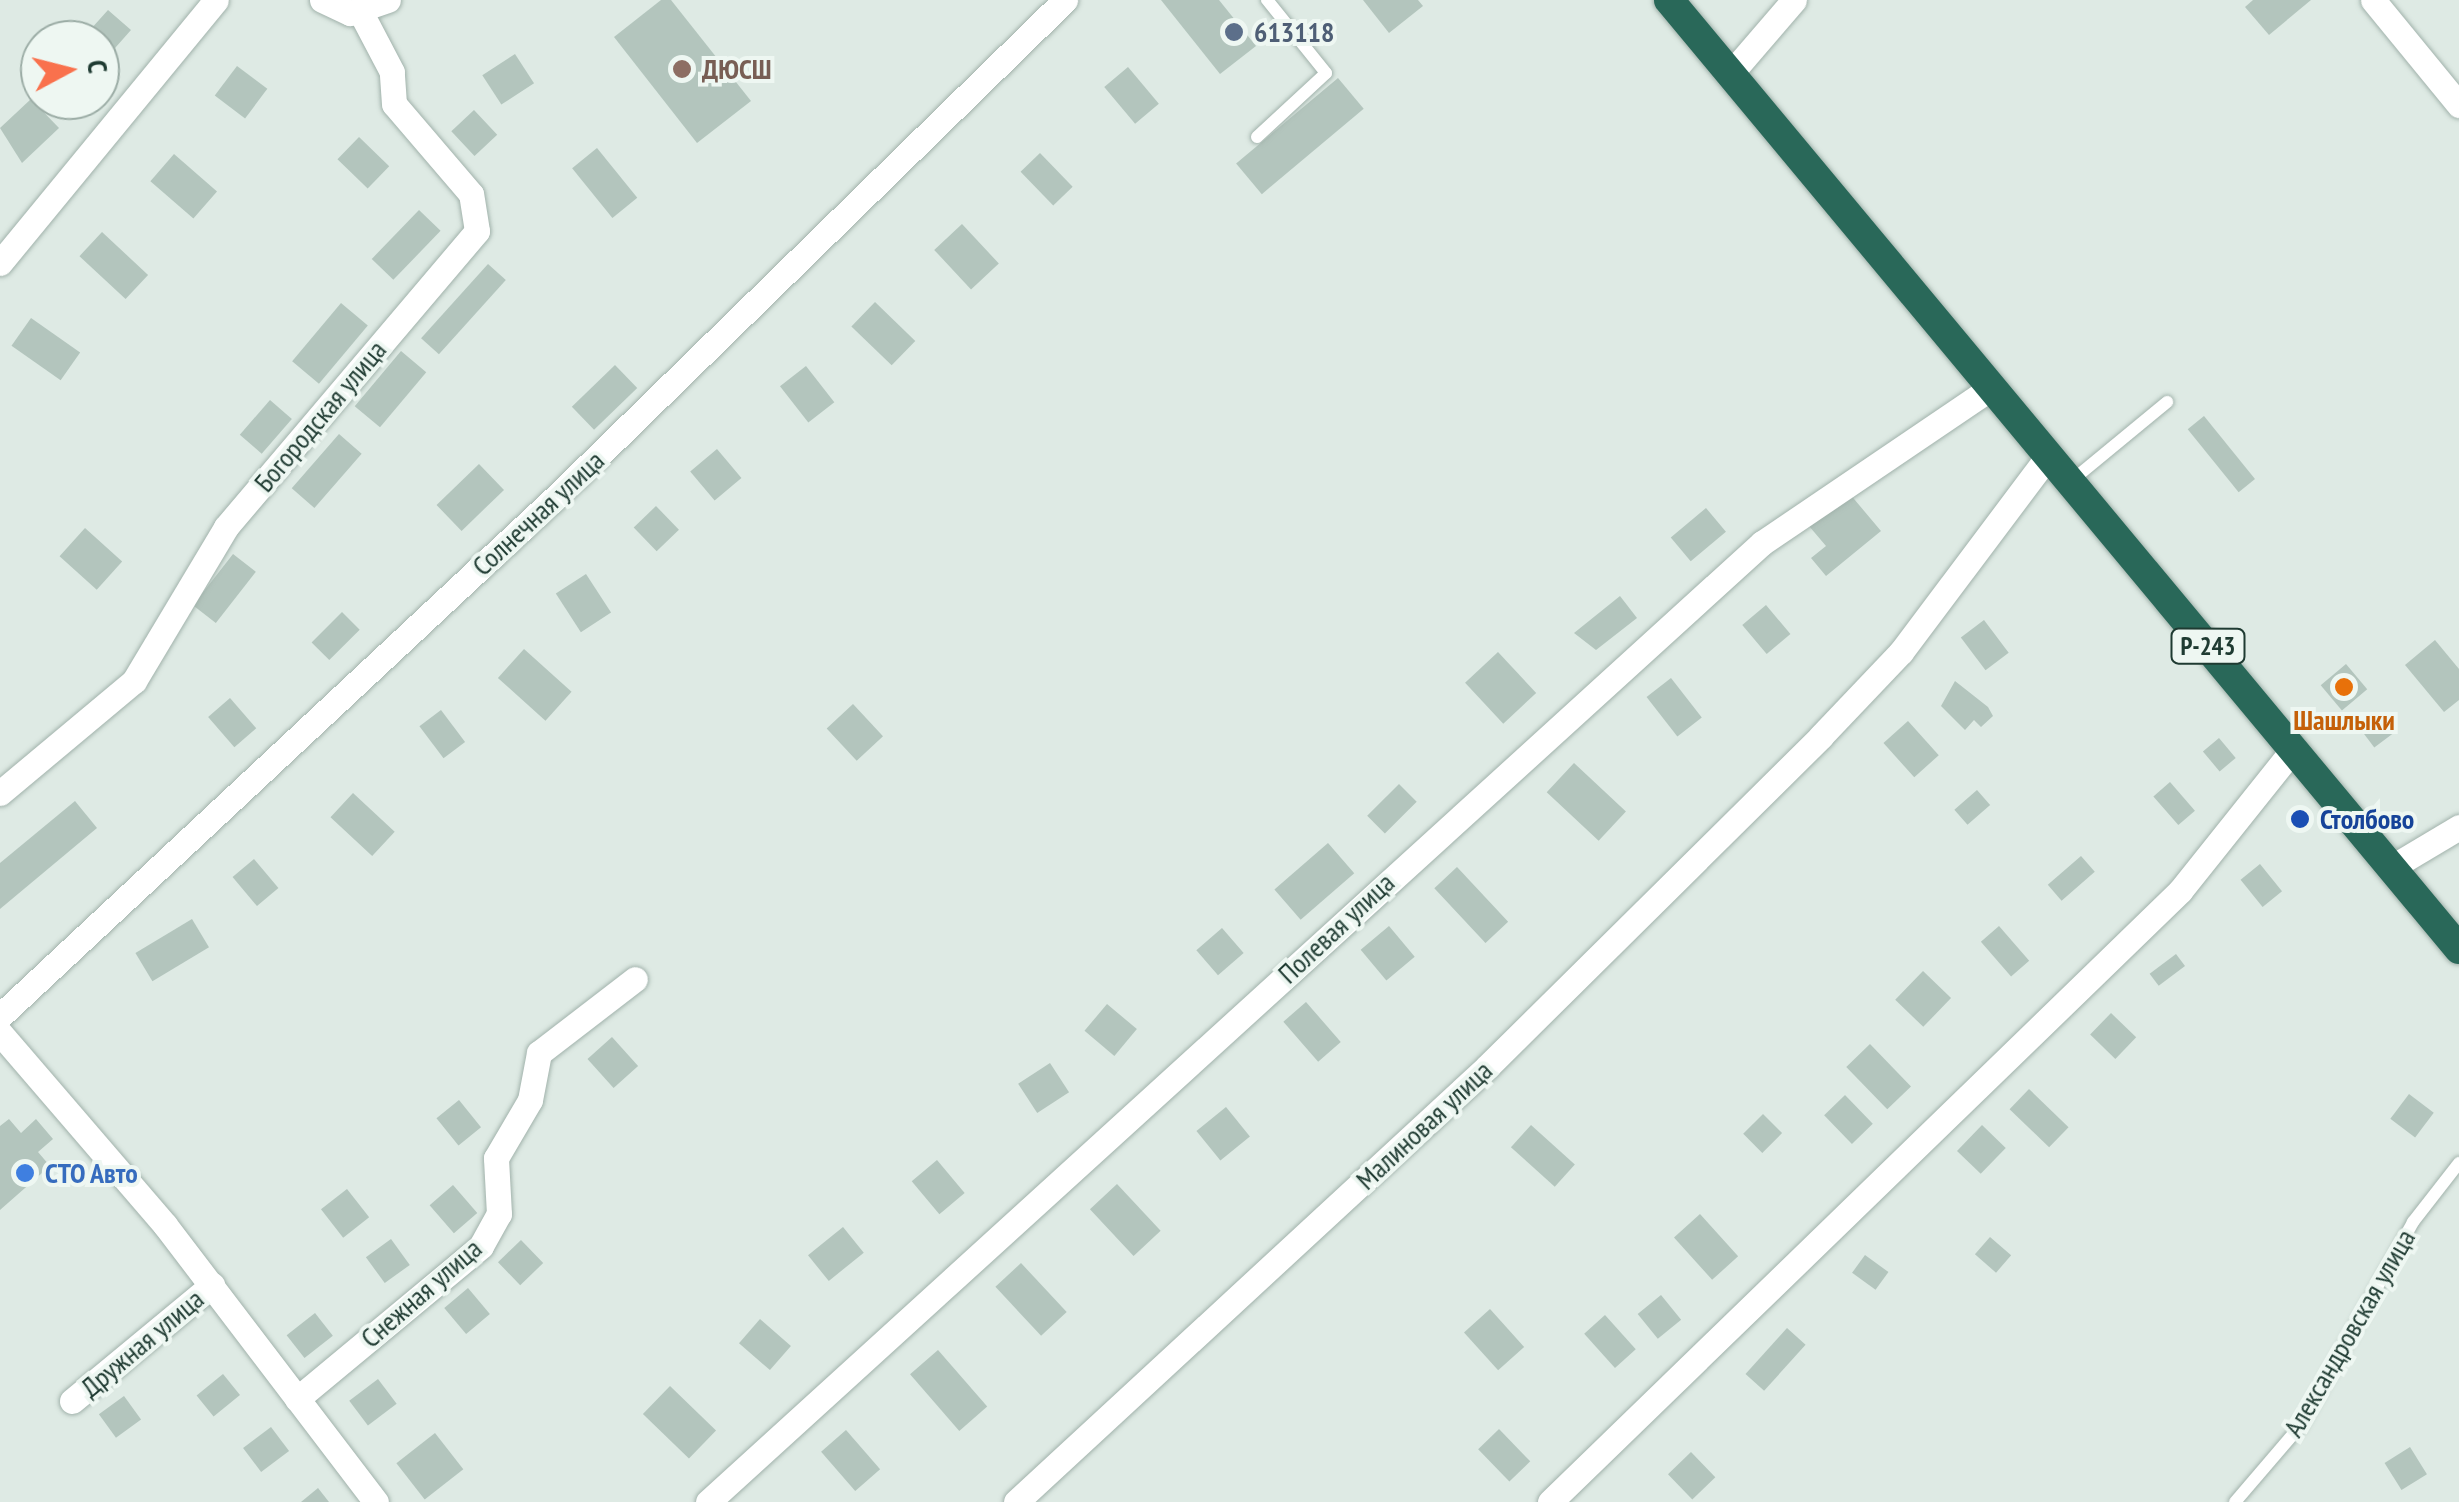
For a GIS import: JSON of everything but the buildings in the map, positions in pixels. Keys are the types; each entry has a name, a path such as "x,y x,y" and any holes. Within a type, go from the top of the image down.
{"highway":[{"name":"Р-243","path":"1669,0 2459,948"}],"street":[{"path":"0,264 216,0"},
{"path":"322,0 360,11 388,0"},
{"name":"Солнечная улица","path":"0,1016 560,493 1065,0"},
{"path":"1732,72 1794,0"},
{"path":"2372,0 2459,105"},
{"name":"Богородская улица","path":"0,793 134,681 226,527 477,231 471,194 394,104 392,72 360,11"},
{"name":"Полевая улица","path":"708,1502 1762,543 1990,388"},
{"name":"Малиновая улица","path":"1016,1502 1487,1067 1821,736 1902,652 2048,456"},
{"path":"1550,1502 2180,891 2294,748"},
{"path":"2392,867 2459,828"},
{"name":"Снежная улица","path":"297,1399 481,1246 499,1214 496,1158 530,1100 539,1054 635,978"},
{"path":"0,1032 212,1284 376,1502"},
{"name":"Дружная улица","path":"72,1401 212,1284"}],"lane":[{"path":"1257,136 1326,73 1268,0"},
{"path":"2070,482 2167,402"},
{"name":"Александровская улица","path":"2235,1502 2301,1425 2413,1222 2459,1162"}],"place":[{"name":"613118","path":"1234,32"},
{"name":"ДЮСШ","path":"682,69"},
{"name":"Шашлыки","path":"2344,687"},
{"name":"Столбово","path":"2300,819"},
{"name":"СТО Авто","path":"25,1173"}]}
